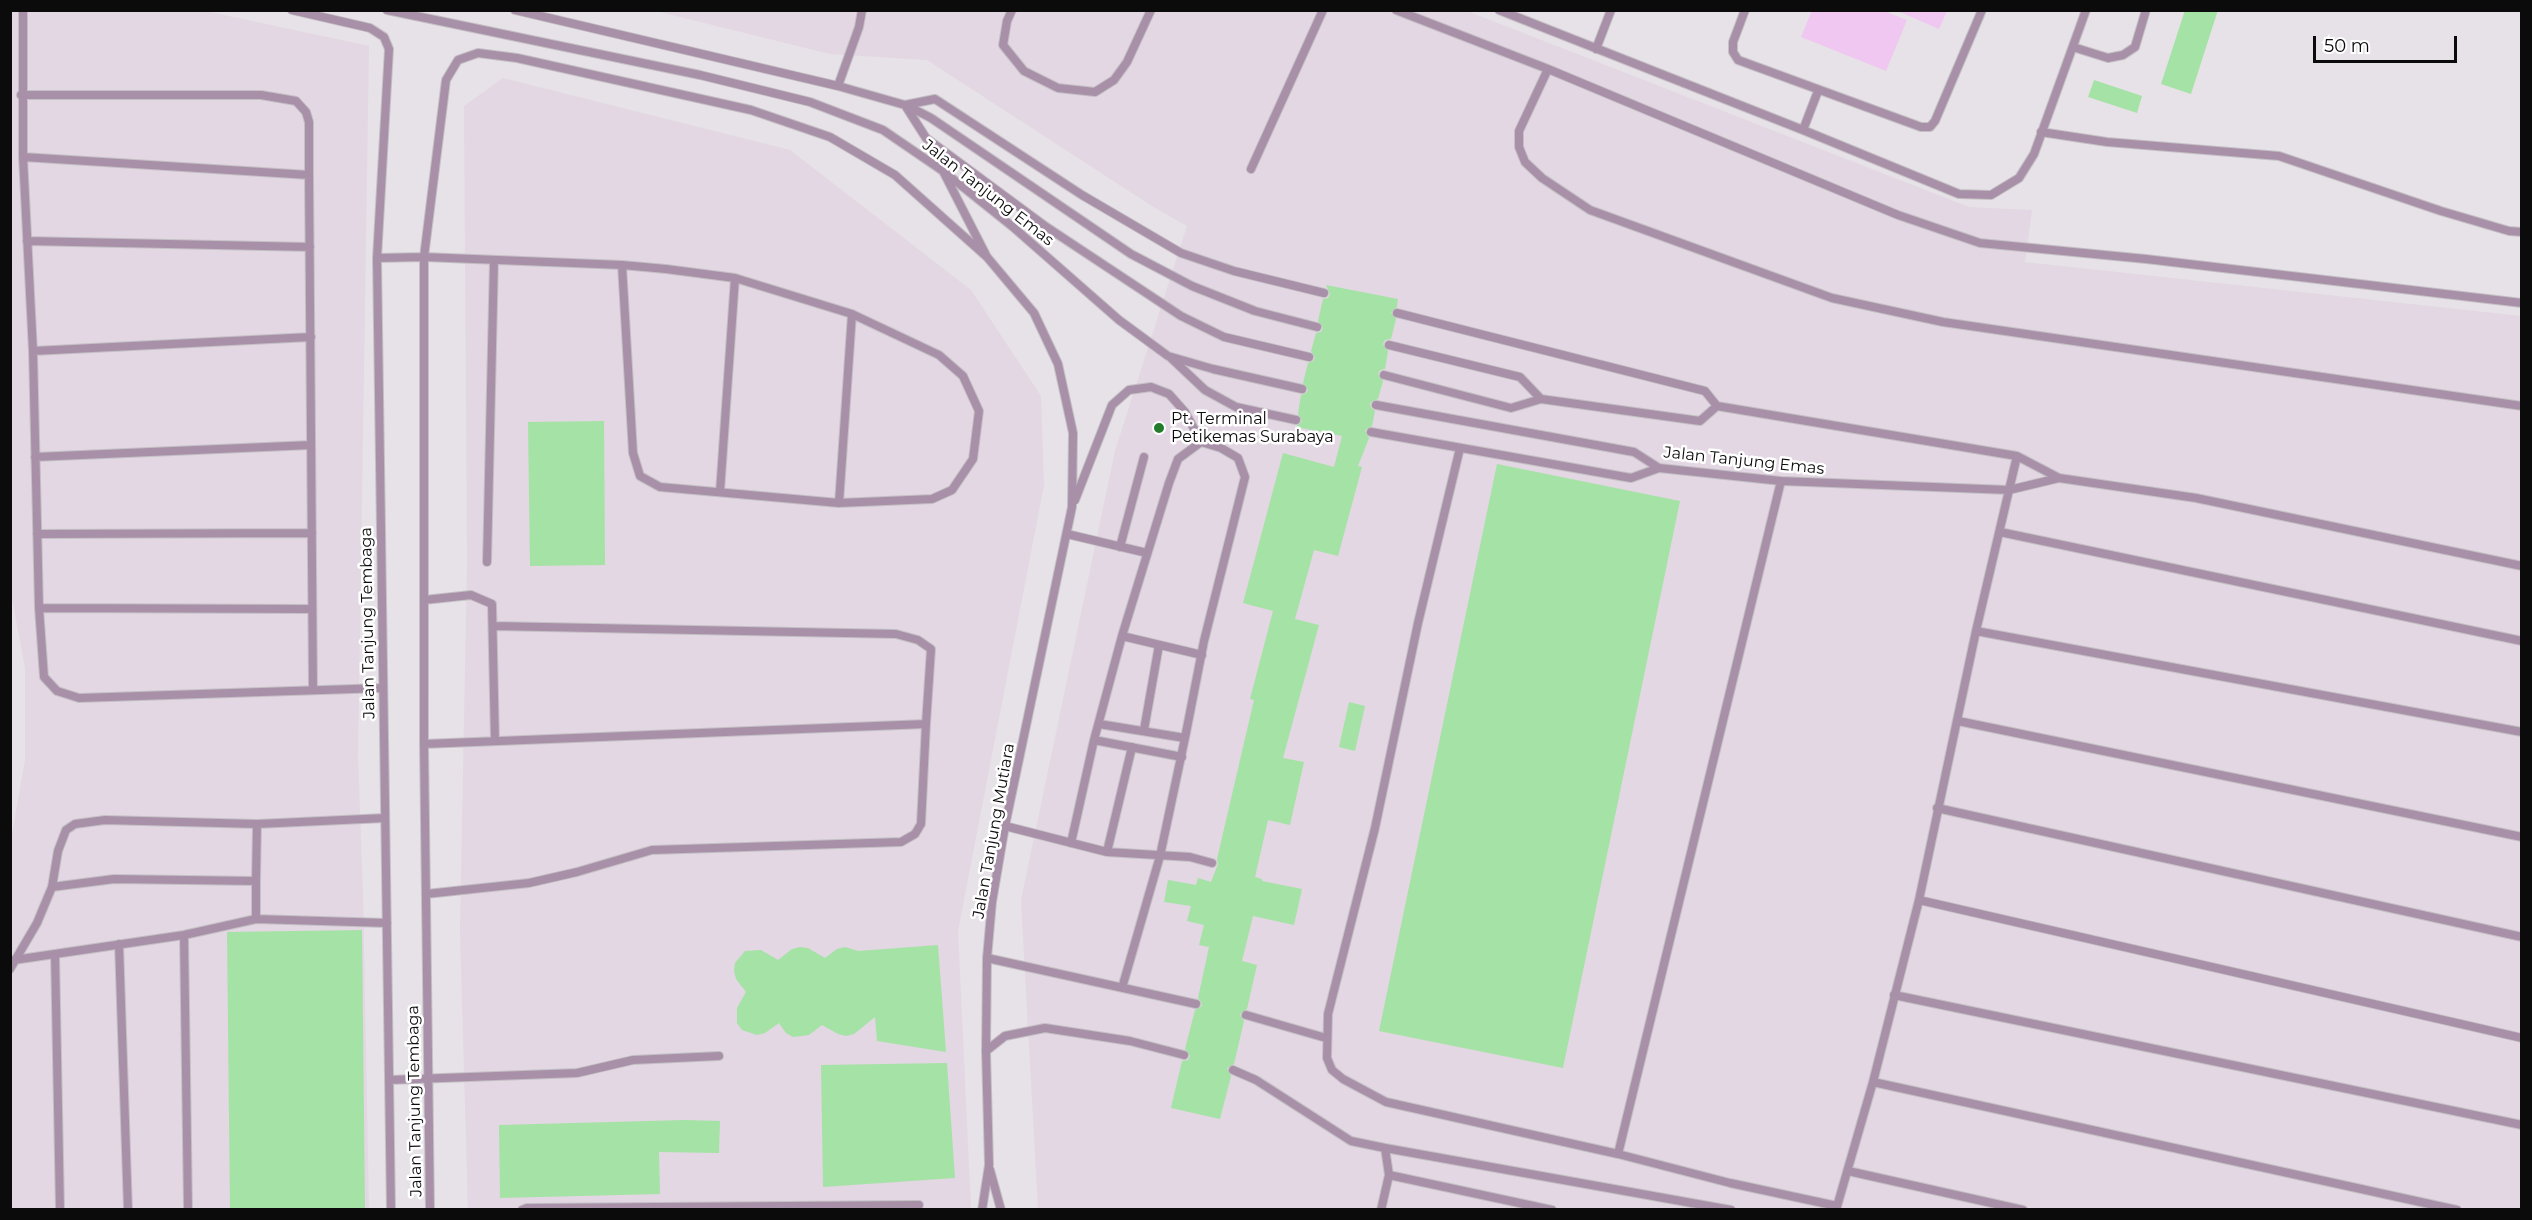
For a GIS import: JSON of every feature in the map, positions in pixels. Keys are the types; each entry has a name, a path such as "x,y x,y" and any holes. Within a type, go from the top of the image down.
{"lane":[{"path":"23,10 21,95 33,351 39,608 44,676 57,691 78,698 383,688"},
{"name":"Jalan Tanjung Tembaga","path":"292,10 370,28 384,37 389,49 376,258 392,1209"},
{"name":"Jalan Tanjung Emas","path":"387,10 700,75 810,102 883,130 943,171 1013,227 1119,320 1168,356 1212,369 1302,389"},
{"path":"515,10 838,86 905,105 932,118 1131,255 1192,286 1256,311 1317,327"},
{"path":"838,86 859,27 862,10"},
{"path":"1012,10 1007,21 1003,45 1024,71 1058,88 1095,92 1114,80 1127,63 1151,10"},
{"path":"1251,169 1323,10"},
{"path":"1396,10 1548,69 1898,215 1980,243 2146,259 2522,303"},
{"path":"1499,10 1959,194 1991,195 2019,178 2034,154 2086,10"},
{"path":"1596,49 1611,10"},
{"path":"1745,10 1733,42 1733,52 1738,60 1921,127 1930,127 1935,121 1982,10"},
{"path":"2073,47 2108,58 2123,55 2135,47 2146,10"},
{"name":"Jalan Tanjung Tembaga","path":"430,1209 424,744 424,257 446,80 458,60 478,53 517,58 751,110 830,137 896,175 987,257"},
{"path":"1548,69 1519,131 1519,147 1526,162 1542,178 1590,210 1832,298 1942,322 2522,406"},
{"path":"1803,130 1818,91"},
{"path":"21,95 261,95 296,101 306,112 309,122 313,690"},
{"path":"905,105 935,99 1082,195 1181,253 1234,271 1324,293"},
{"name":"Jalan Tanjung Emas","path":"905,105 926,138 1045,226 1181,316 1224,337 1309,357"},
{"path":"2041,132 2107,142 2279,156 2441,211 2509,231 2522,232"},
{"path":"23,157 309,175"},
{"name":"Jalan Tanjung Mutiara","path":"943,171 987,257 1034,313 1058,364 1073,434 1072,507 1005,826 992,902 987,958 986,1051 989,1166 982,1209"},
{"path":"27,241 310,247"},
{"path":"376,258 424,257 622,265 735,278 852,314 939,355 963,376 979,411 973,459 952,490 932,499 839,503 660,487 640,476 633,453 622,265"},
{"path":"487,562 494,260"},
{"path":"720,492 735,278"},
{"path":"1397,313 1705,391 1717,406 2017,456 2059,478 2196,498 2522,566"},
{"path":"839,503 852,314"},
{"path":"33,351 310,337"},
{"path":"1389,345 1520,378 1541,399"},
{"path":"1168,356 1204,390 1236,407 1296,420"},
{"path":"1384,375 1511,408 1541,399 1700,421 1717,406"},
{"name":"Jalan Tanjung Mutiara","path":"1072,507 1112,405 1129,390 1151,387 1169,394 1185,412 1201,442"},
{"name":"Jalan Tanjung Emas","path":"1376,405 1634,452 1659,468 1781,481 2009,490 2059,478"},
{"path":"1371,432 1631,478 1659,468"},
{"path":"1071,843 1122,636 1178,459 1201,442 1221,448 1238,458 1245,477 1202,655 1160,856 1122,988"},
{"path":"35,457 311,444"},
{"path":"1460,448 1418,623 1375,828 1328,1014 1327,1058 1332,1070 1343,1079 1386,1102 1618,1154 1672,1170 1837,1208 1873,1082 1919,900 1976,631 2017,456"},
{"path":"1120,547 1144,457"},
{"path":"1618,1154 1781,481"},
{"path":"2000,532 2522,641"},
{"path":"37,534 312,533"},
{"path":"1067,534 1147,553"},
{"path":"424,600 471,595 492,604 495,741"},
{"path":"39,608 312,609"},
{"path":"426,894 529,883 652,850 901,842 915,834 921,824 931,649 918,640 896,634 493,626"},
{"path":"1976,631 2522,732"},
{"path":"1122,636 1202,655"},
{"path":"1144,730 1159,645"},
{"path":"1958,721 2522,837"},
{"path":"424,744 926,724"},
{"path":"1099,724 1185,738"},
{"path":"1095,740 1182,757"},
{"path":"1107,852 1132,747"},
{"path":"1937,808 2522,938"},
{"path":"10,969 37,922 52,887 58,851 66,830 75,824 105,820 257,824 385,818"},
{"path":"256,919 257,824"},
{"path":"1005,826 1107,852 1190,857 1212,863"},
{"path":"52,887 114,879 256,881"},
{"path":"1919,900 2522,1038"},
{"path":"14,960 184,935 256,919 337,926 387,923"},
{"path":"184,935 188,1209"},
{"path":"119,944 128,1209"},
{"path":"55,954 60,1209"},
{"path":"987,958 1196,1004"},
{"path":"1894,995 2522,1125"},
{"path":"1246,1015 1326,1038"},
{"path":"986,1051 1005,1036 1045,1028 1130,1041 1184,1055"},
{"path":"389,1080 577,1073 633,1060 719,1056"},
{"path":"1233,1070 1256,1080 1351,1141 1731,1209"},
{"path":"1873,1082 2457,1209"},
{"path":"1380,1209 1389,1174 1385,1148"},
{"name":"Jalan Tanjung Mutiara","path":"989,1166 1001,1209"},
{"path":"1848,1171 2023,1209"},
{"path":"1389,1174 1552,1209"},
{"path":"522,1209 919,1205"}],"shaded area":[{"path":"1812,10 1884,11 1907,20 1886,71 1801,37"},
{"path":"1895,10 1947,10 1947,11 1939,29"},
{"path":"10,11 205,11 369,46 358,755 369,1209 11,1209 10,846 25,760 25,668 10,588"},
{"path":"656,11 1467,11 1969,207 2032,210 2025,262 2521,316 2521,1209 1038,1209 1021,900 1115,451 1187,226 1155,208 927,60 830,54"},
{"path":"503,78 790,150 971,290 1041,396 1044,485 958,931 971,1209 468,1209 460,932 467,563 464,106"}],"building":[{"path":"2185,10 2218,10 2191,94 2161,84"},
{"path":"2094,80 2142,96 2137,113 2088,97"},
{"path":"1326,285 1398,299 1397,307 1391,312 1396,319 1391,339 1385,340 1383,344 1388,351 1385,369 1380,370 1378,374 1383,381 1378,399 1370,403 1371,408 1375,411 1372,426 1365,430 1369,438 1358,466 1362,467 1338,556 1314,550 1295,619 1319,625 1283,758 1304,762 1290,825 1268,820 1255,877 1262,881 1302,889 1294,925 1253,916 1242,961 1257,965 1247,1009 1240,1014 1244,1021 1234,1064 1227,1068 1231,1076 1220,1119 1171,1108 1182,1061 1188,1060 1190,1056 1185,1049 1195,1010 1202,1006 1198,998 1209,947 1199,945 1204,925 1187,921 1191,906 1164,902 1168,880 1196,885 1198,878 1211,882 1218,864 1217,859 1254,700 1250,699 1273,611 1243,603 1283,453 1334,467 1342,436 1296,427 1302,421 1298,414 1301,395 1308,390 1303,383 1308,363 1315,358 1311,351 1316,333 1321,332 1323,328 1318,321 1323,299 1328,298 1330,294"},
{"path":"604,421 605,565 530,566 528,422"},
{"path":"1497,464 1680,501 1563,1068 1379,1031"},
{"path":"1349,702 1365,706 1355,751 1339,747"},
{"path":"362,930 365,1209 230,1209 227,932"},
{"path":"938,945 946,1052 877,1041 875,1017 854,1034 846,1036 822,1025 809,1035 793,1037 786,1033 779,1023 765,1033 757,1035 742,1030 737,1023 737,1008 746,992 736,979 734,971 735,963 745,951 761,950 778,960 792,949 800,947 808,948 825,958 837,949 845,947 858,951"},
{"path":"947,1063 955,1178 823,1187 821,1065"},
{"path":"720,1121 719,1153 659,1152 660,1194 500,1198 499,1125"}],"place":[{"name":"Pt. Terminal Petikemas Surabaya","path":"1159,428"}]}
